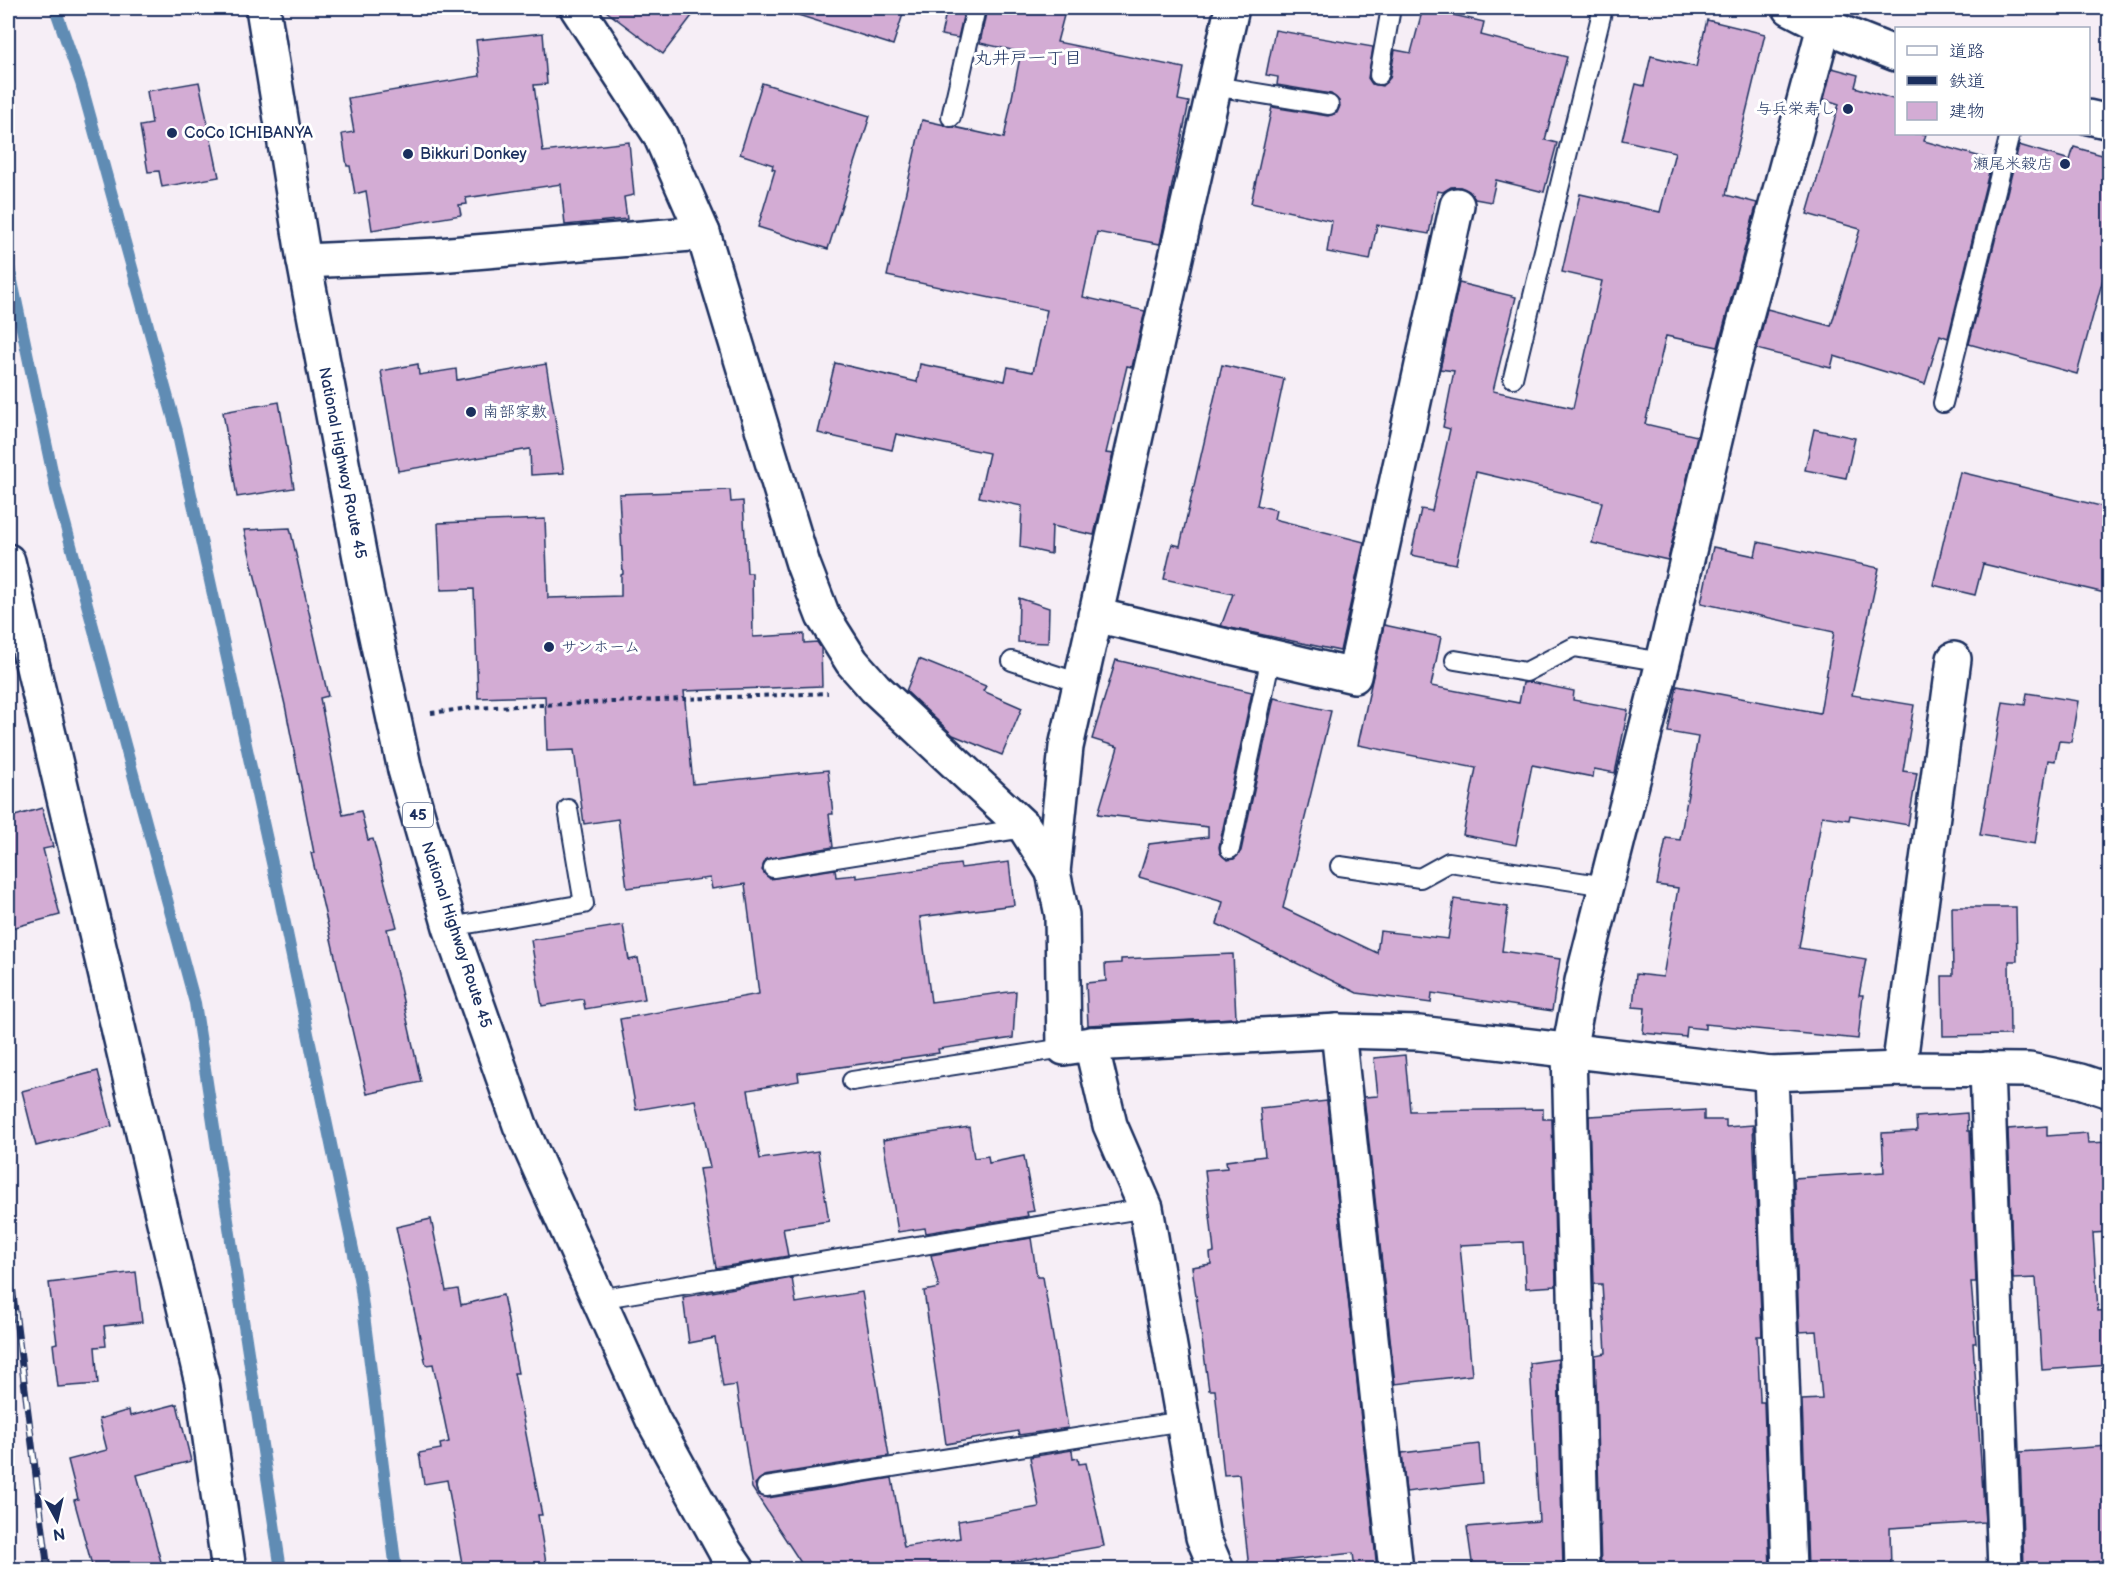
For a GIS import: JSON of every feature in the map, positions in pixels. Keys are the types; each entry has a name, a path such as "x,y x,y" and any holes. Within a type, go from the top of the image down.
{"main road":[{"name":"National Highway Route 45","path":"263,8 304,261 367,595 402,758 450,927 520,1125 598,1299 653,1420 724,1551 738,1569"},
{"path":"577,8 660,135 703,233 803,564 823,616 852,662 875,688 1024,828 1053,872"},
{"path":"1217,1569 1203,1537 1146,1208 1078,1046 1062,915 1053,872 1066,747 1232,8"},
{"path":"1790,8 1826,16 1895,53"},
{"path":"1582,1569 1569,1051 1582,981 1663,662 1731,372 1826,16"},
{"path":"2090,117 2109,122"},
{"path":"1095,615 1354,676 1457,204"},
{"path":"304,261 438,255 703,233"},
{"path":"8,561 202,1383 229,1569"},
{"path":"1899,1069 1954,659"},
{"path":"1078,1046 1338,1031 1419,1033 1771,1074 1899,1069 2029,1070 2095,1086 2109,1069"},
{"path":"1338,1031 1396,1569"},
{"path":"1987,1069 2005,1569"},
{"path":"1771,1074 1789,1569"}],"lane":[{"path":"951,117 976,8"},
{"path":"1379,75 1391,8"},
{"path":"1513,378 1603,8"},
{"path":"1214,86 1329,105"},
{"path":"1943,403 2010,135"},
{"path":"1455,660 1526,672 1574,647 1663,662"},
{"path":"1230,849 1271,657"},
{"path":"1012,661 1080,682"},
{"path":"450,927 584,904 568,809"},
{"path":"773,868 1024,828"},
{"path":"1340,866 1420,878 1449,862 1606,886"},
{"path":"852,1081 1078,1046"},
{"path":"598,1299 1146,1208"},
{"path":"766,1487 1183,1421"}],"path":[{"path":"427,713 482,707 845,692 875,688"}],"building":[{"path":"602,8 698,8 663,54"},
{"path":"799,8 905,8 893,45 798,15"},
{"path":"947,8 965,8 958,38 941,35"},
{"path":"987,8 1066,8 1057,42 1184,68 1178,100 1189,102 1160,244 1097,232 1083,297 1145,311 1132,367 1127,366 1106,453 1113,454 1094,535 1052,526 1051,554 1020,547 1022,506 979,497 989,453 896,434 892,450 818,433 835,363 917,382 920,364 1005,381 1008,367 1033,372 1047,310 887,276 922,120 1004,138 1021,52 980,43"},
{"path":"1423,8 1484,22 1481,35 1567,57 1545,140 1557,143 1544,192 1496,180 1491,202 1475,199 1469,191 1460,187 1451,187 1443,192 1437,191 1429,234 1377,225 1370,260 1327,252 1332,221 1251,203 1272,107 1328,116 1337,113 1340,106 1339,101 1331,94 1277,85 1278,77 1266,75 1275,30 1373,47 1368,78 1372,84 1382,86 1390,78 1395,50 1411,53"},
{"path":"1707,20 1765,34 1726,195 1757,203 1718,347 1666,336 1645,424 1697,436 1668,560 1592,543 1602,502 1476,472 1456,564 1411,555 1421,509 1432,511 1450,429 1443,427 1454,371 1440,369 1459,283 1516,297 1493,391 1573,408 1602,281 1562,272 1580,194 1660,212 1675,152 1622,140 1636,84 1644,86 1651,56 1696,67"},
{"path":"543,33 547,84 534,85 543,152 629,142 634,195 624,197 627,219 565,225 561,184 466,198 467,204 459,205 461,215 372,230 366,191 355,194 350,166 347,166 342,134 354,132 348,98 480,76 476,40"},
{"path":"1832,68 1858,75 1855,87 1895,100 1895,135 1926,135 1924,141 1992,160 1948,338 1940,335 1925,384 1834,356 1831,368 1757,349 1767,309 1831,326 1860,229 1807,214 1839,104 1824,99"},
{"path":"199,82 219,177 162,187 159,171 148,172 140,126 152,124 147,91"},
{"path":"762,83 870,116 828,249 758,227 775,170 772,169 773,165 740,154"},
{"path":"2019,145 2070,160 2074,147 2109,157 2109,257 2077,374 1969,344"},
{"name":"南部家敷","path":"418,364 419,375 456,369 457,380 546,364 564,473 531,475 530,449 398,471 381,371"},
{"path":"1222,365 1284,379 1257,505 1276,510 1274,519 1364,542 1340,651 1221,626 1233,594 1164,579 1172,544 1180,546"},
{"path":"279,402 294,488 237,497 223,412"},
{"path":"1814,429 1855,438 1846,478 1805,470"},
{"path":"1960,472 2109,508 2109,573 2105,593 1983,564 1975,595 1933,585"},
{"path":"730,490 731,502 743,501 747,573 752,573 753,637 804,634 804,643 817,642 821,648 822,686 684,691 693,784 828,770 833,814 829,814 833,847 766,859 762,870 770,879 835,869 836,877 856,875 856,878 960,864 961,868 1009,862 1014,905 920,917 931,1002 1016,991 1013,1038 938,1049 939,1053 798,1073 799,1081 748,1090 760,1159 818,1151 829,1221 783,1228 788,1256 716,1268 699,1169 710,1168 695,1100 636,1110 620,1019 759,994 745,884 712,889 710,878 627,888 618,819 584,824 574,750 547,751 545,696 478,698 474,589 441,590 438,523 545,519 548,598 621,596 621,575 623,574 619,494"},
{"path":"290,528 328,696 320,698 343,815 361,811 368,840 373,839 397,927 387,929 421,1082 367,1094 311,853 314,853 285,705 244,530"},
{"path":"1758,542 1879,568 1852,695 1914,705 1903,771 1917,773 1908,825 1850,815 1849,820 1822,816 1799,948 1866,959 1859,995 1863,995 1858,1039 1705,1024 1705,1029 1687,1027 1686,1037 1643,1033 1645,1008 1633,1007 1636,974 1663,977 1678,888 1657,885 1666,838 1680,840 1698,737 1668,732 1677,686 1820,713 1834,632 1701,603 1713,547 1755,556"},
{"path":"1019,598 1049,608 1048,643 1018,642"},
{"path":"1384,625 1441,637 1431,686 1519,703 1523,683 1530,682 1574,691 1573,700 1628,710 1615,773 1594,769 1593,777 1532,765 1516,845 1463,835 1476,768 1358,745"},
{"path":"919,659 986,686 983,691 1022,708 1002,755 953,735 906,691"},
{"path":"1116,660 1252,692 1219,847 1220,853 1227,860 1234,859 1241,851 1274,698 1331,711 1283,908 1377,953 1380,931 1448,939 1454,899 1508,907 1502,951 1560,959 1552,1011 1432,993 1431,1003 1357,993 1217,924 1223,902 1139,877 1149,844 1208,837 1208,827 1098,814 1118,747 1092,739"},
{"path":"2027,693 2078,701 2071,742 2059,741 2055,761 2048,760 2035,844 1980,835 2003,702 2025,705"},
{"path":"42,808 53,847 43,849 60,915 8,929 8,818"},
{"path":"1952,907 2016,907 2017,961 2009,961 2010,1035 1943,1036 1942,976 1953,976"},
{"path":"623,925 629,960 638,958 645,999 585,1009 583,999 542,1006 531,940"},
{"path":"1233,954 1236,1018 1088,1025 1086,983 1106,981 1105,964 1121,963 1121,959"},
{"path":"1405,1055 1410,1111 1543,1109 1543,1119 1552,1119 1556,1286 1526,1288 1523,1242 1460,1245 1472,1375 1395,1384 1364,1097 1378,1096 1374,1058"},
{"path":"98,1071 112,1126 36,1146 22,1091"},
{"path":"1327,1101 1377,1569 1355,1569 1353,1553 1281,1561 1283,1569 1249,1569 1239,1474 1224,1475 1215,1390 1209,1390 1192,1267 1211,1264 1210,1253 1214,1252 1205,1170 1227,1168 1226,1161 1265,1156 1260,1108"},
{"path":"1704,1110 1704,1120 1726,1120 1726,1127 1753,1125 1762,1336 1757,1336 1760,1402 1764,1402 1770,1569 1601,1569 1595,1355 1606,1353 1602,1284 1594,1284 1589,1116"},
{"path":"1967,1113 1968,1131 1970,1131 1976,1282 1971,1282 1976,1343 1973,1343 1985,1522 1890,1528 1891,1569 1808,1569 1802,1400 1822,1399 1816,1331 1799,1332 1794,1178 1884,1172 1882,1133 1917,1131 1916,1117"},
{"path":"2047,1126 2047,1136 2087,1133 2088,1143 2109,1142 2109,1232 2093,1233 2098,1311 2109,1310 2109,1365 2042,1370 2036,1278 2013,1279 2008,1129"},
{"path":"969,1127 974,1158 988,1156 989,1163 1024,1156 1034,1211 1027,1212 1028,1216 926,1233 925,1228 898,1232 883,1140"},
{"path":"431,1219 446,1291 458,1289 461,1305 503,1295 518,1373 514,1373 542,1515 538,1515 547,1569 463,1569 447,1480 424,1484 419,1453 441,1449 440,1444 449,1442 433,1364 426,1365 396,1227"},
{"path":"1031,1238 1037,1277 1043,1277 1068,1428 1019,1435 1018,1431 946,1444 924,1291 939,1288 931,1255"},
{"path":"136,1272 142,1322 104,1326 106,1346 95,1347 98,1384 58,1387 53,1344 57,1343 49,1283"},
{"path":"792,1278 796,1303 862,1292 889,1456 764,1476 755,1484 758,1494 768,1498 892,1478 904,1547 960,1538 958,1521 1039,1507 1030,1457 1072,1450 1073,1459 1078,1458 1079,1464 1086,1463 1104,1546 972,1569 805,1569 752,1488 736,1385 723,1387 715,1338 689,1343 683,1297"},
{"path":"1558,1359 1563,1569 1473,1569 1467,1527 1539,1521 1530,1363"},
{"path":"177,1404 191,1461 137,1475 163,1569 93,1569 74,1500 78,1499 68,1460 107,1450 99,1419 129,1410 130,1416"},
{"path":"1479,1444 1482,1483 1406,1492 1402,1453"},
{"path":"2109,1446 2109,1560 2048,1569 2024,1569 2020,1452"}],"waterway":[{"path":"55,8 81,83 177,431 278,890 360,1283 396,1570"},
{"path":"8,262 56,490 195,1003 281,1570"}],"railway":[{"path":"8,1255 48,1570"}],"place":[{"name":"与兵栄寿し","path":"1848,109"},
{"name":"CoCo ICHIBANYA","path":"172,133"},
{"name":"Bikkuri Donkey","path":"408,154"},
{"name":"瀬尾米穀店","path":"2065,164"},
{"name":"南部家敷","path":"471,412"},
{"name":"サンホーム","path":"549,647"}],"district":[{"name":"丸井戸一丁目","path":"1028,58"}]}
